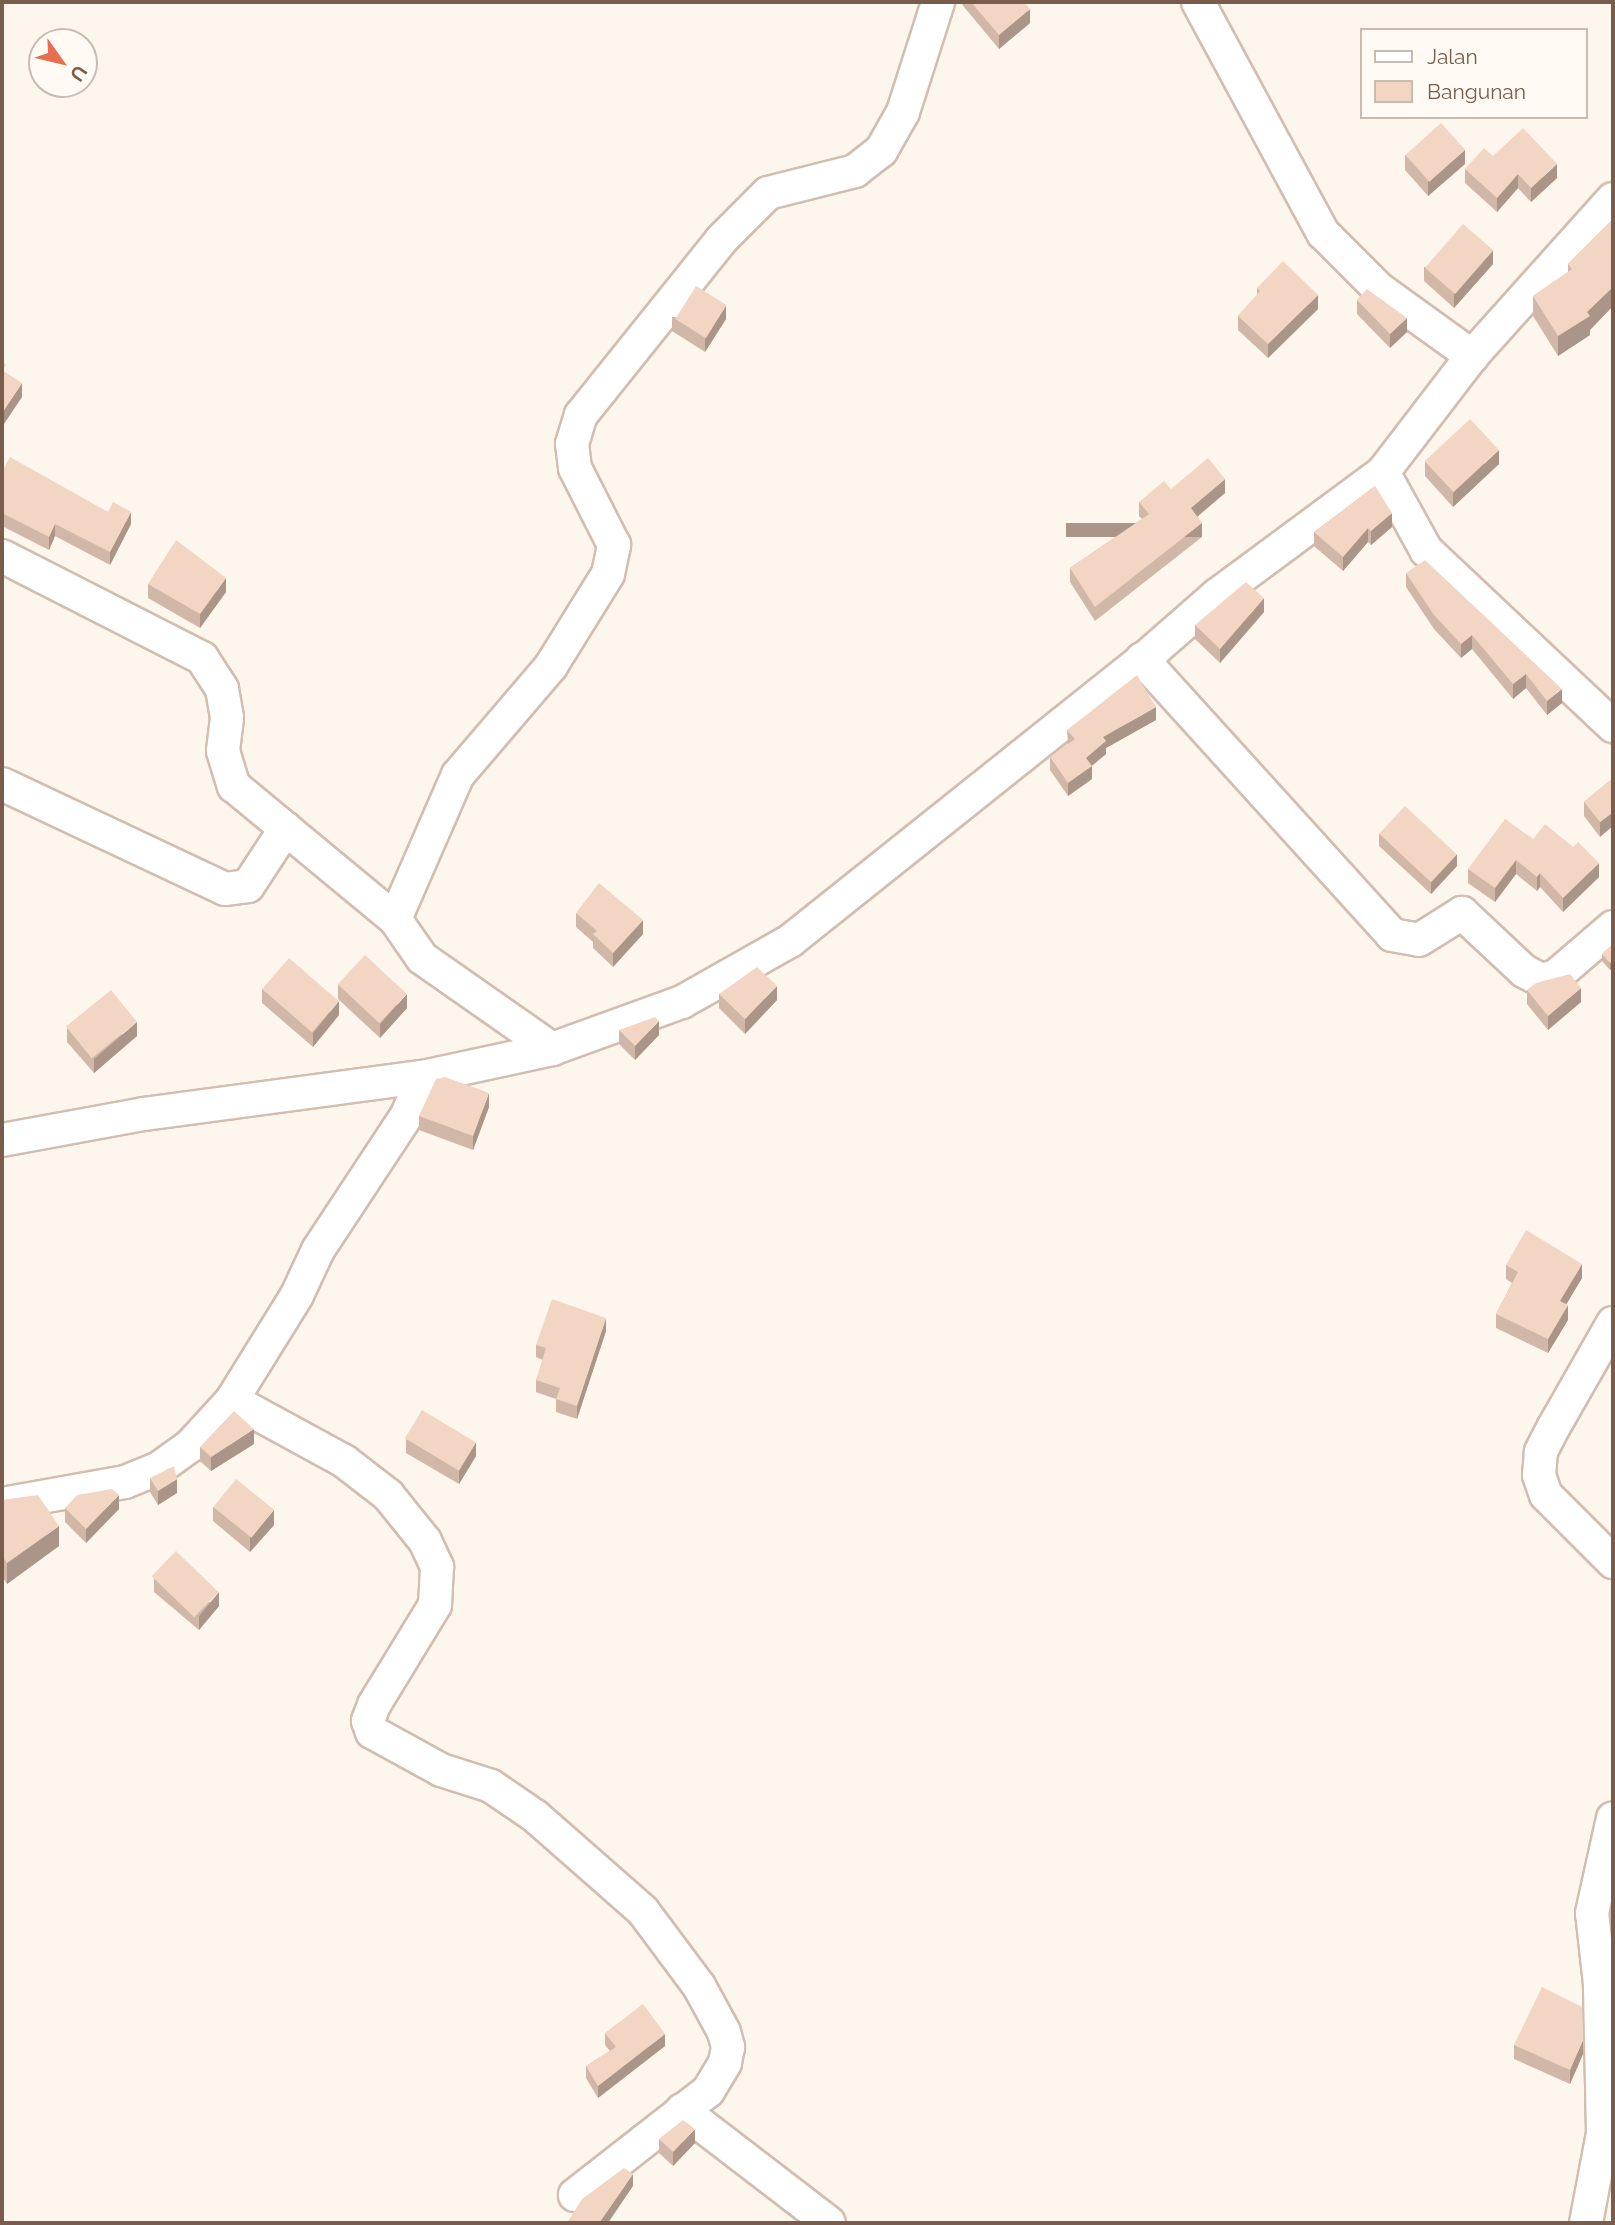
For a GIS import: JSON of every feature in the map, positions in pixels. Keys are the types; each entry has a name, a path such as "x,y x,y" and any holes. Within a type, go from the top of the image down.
{"street":[{"path":"395,919 458,775 551,666 608,574 614,545 575,468 572,444 582,415 721,240 768,193 855,171 881,150 904,112 938,2"},
{"path":"1198,2 1323,233 1379,289 1472,356"},
{"path":"2,1140 144,1114 423,1077 552,1049 682,1002 770,955 1142,659 1217,594 1383,472 1472,356 1613,200"},
{"path":"1383,472 1426,550 1613,726"},
{"path":"2,556 202,658 222,689 228,718 223,751 234,786 395,919 422,958 552,1049"},
{"path":"1142,659 1392,935 1419,940 1462,913 1524,971 1541,980 1556,976 1613,927"},
{"path":"2,783 225,889 248,886 286,828"},
{"path":"2,1504 100,1487 158,1469 213,1426 297,1295 318,1250 407,1115 423,1077"},
{"path":"1612,1328 1541,1452 1539,1475 1546,1495 1613,1562"},
{"path":"232,1400 344,1461 388,1494 425,1541 437,1567 435,1605 374,1705 369,1726 380,1740 440,1770 491,1786 535,1815 643,1911 699,1986 728,2047 720,2074 682,2110 575,2195"},
{"path":"1586,2223 1608,2136 1600,1984 1591,1913 1613,1818"},
{"path":"682,2110 829,2223"}],"building":[{"path":"971,2 1024,2 1030,9 999,35"},
{"path":"1441,123 1465,150 1429,182 1405,155"},
{"path":"1523,128 1557,164 1531,188 1518,174 1497,198 1465,169 1484,148 1493,156"},
{"path":"1613,219 1613,287 1587,312 1590,316 1558,336 1533,296 1572,269 1568,264"},
{"path":"1463,224 1493,250 1455,294 1425,268"},
{"path":"1283,261 1318,295 1268,344 1238,316 1260,291 1257,288"},
{"path":"696,286 727,305 706,338 675,319"},
{"path":"1367,289 1407,318 1390,334 1357,300"},
{"path":"2,370 22,383 2,413"},
{"path":"1470,419 1499,450 1453,492 1425,461"},
{"path":"10,457 108,512 113,502 131,512 110,552 55,524 49,537 2,513 2,472"},
{"path":"1208,458 1225,479 1191,508 1202,523 1095,607 1070,568 1149,514 1139,502 1164,481 1171,489"},
{"path":"1375,486 1392,513 1371,531 1368,528 1343,557 1314,532"},
{"path":"176,540 226,578 200,614 148,584"},
{"path":"1425,560 1562,689 1547,701 1526,674 1513,684 1472,635 1461,644 1434,615 1406,573"},
{"path":"1246,582 1264,598 1220,649 1195,625"},
{"path":"1137,675 1156,707 1103,737 1106,741 1086,758 1092,766 1068,783 1050,757 1075,739 1067,730"},
{"path":"1613,778 1613,812 1600,822 1584,802"},
{"path":"1405,806 1457,854 1431,882 1379,834"},
{"path":"1505,819 1533,839 1545,824 1573,847 1578,842 1599,863 1563,898 1540,873 1537,877 1516,860 1495,888 1468,869"},
{"path":"599,883 643,920 613,953 593,934 597,931 576,913"},
{"path":"1613,944 1613,960 1610,963 1602,954"},
{"path":"365,955 407,994 379,1023 338,984"},
{"path":"289,958 339,1001 312,1032 262,989"},
{"path":"757,967 777,986 745,1019 719,994"},
{"path":"1570,974 1581,988 1548,1016 1527,990 1536,983"},
{"path":"111,990 137,1022 92,1058 66,1027"},
{"path":"655,1017 659,1021 635,1046 619,1030"},
{"path":"445,1077 489,1093 473,1136 419,1116 436,1079"},
{"path":"1526,1230 1582,1264 1560,1301 1568,1305 1548,1339 1496,1314 1518,1272 1506,1265"},
{"path":"552,1299 606,1318 577,1406 556,1399 560,1388 536,1380 546,1348 536,1345"},
{"path":"422,1410 476,1442 459,1471 405,1438"},
{"path":"234,1411 254,1429 211,1457 200,1447"},
{"path":"174,1466 177,1479 158,1491 150,1478"},
{"path":"236,1479 274,1510 251,1538 213,1507"},
{"path":"112,1489 119,1495 86,1529 65,1508 77,1495"},
{"path":"38,1495 59,1526 7,1563 2,1556 2,1500"},
{"path":"176,1551 218,1592 194,1617 152,1576"},
{"path":"1542,1987 1582,2007 1583,2040 1570,2070 1514,2045"},
{"path":"643,2004 665,2034 598,2086 586,2066 616,2047 605,2033"},
{"path":"683,2120 695,2129 673,2152 659,2139"},
{"path":"624,2168 633,2174 599,2223 567,2223 582,2199"}]}
